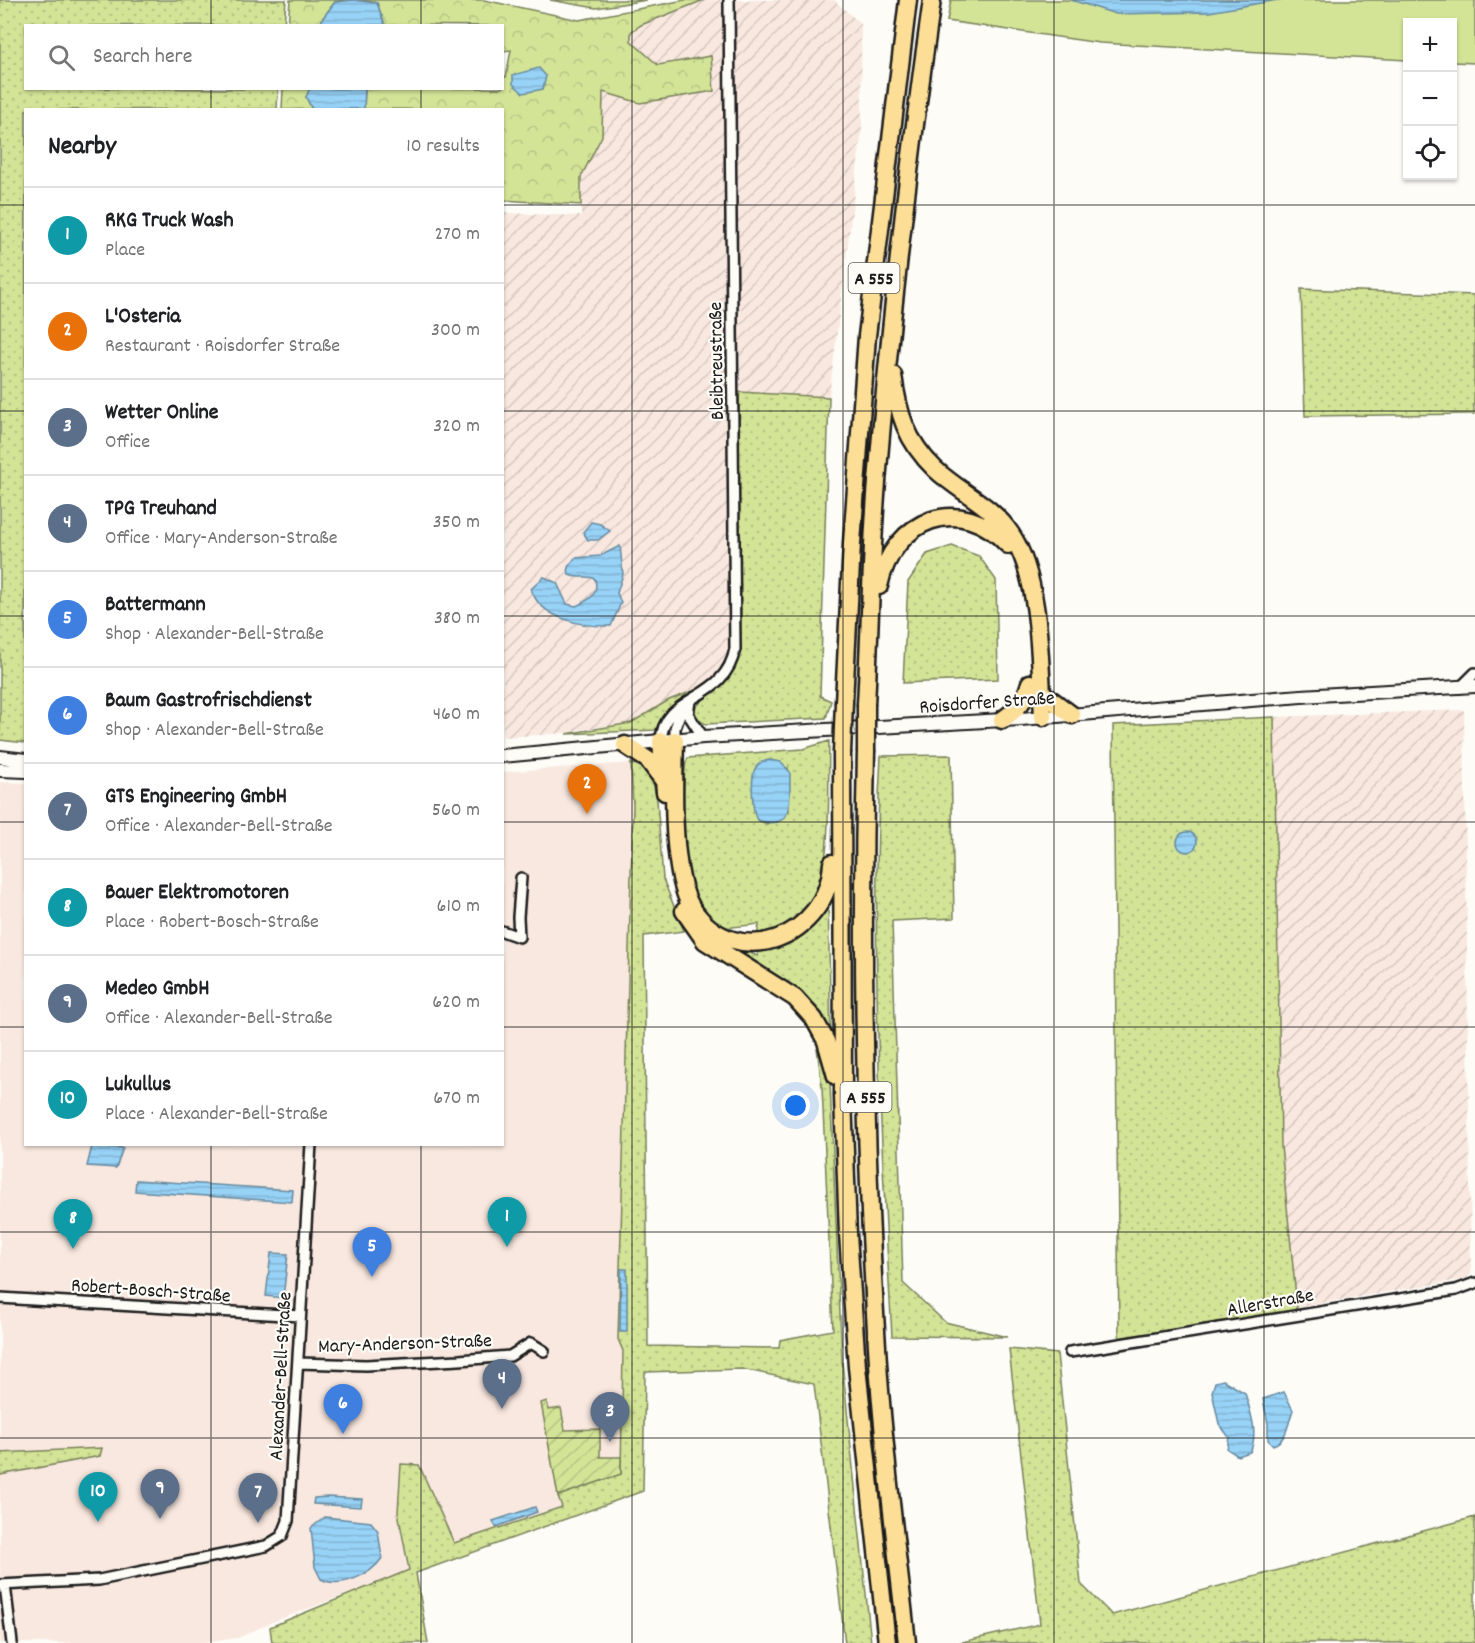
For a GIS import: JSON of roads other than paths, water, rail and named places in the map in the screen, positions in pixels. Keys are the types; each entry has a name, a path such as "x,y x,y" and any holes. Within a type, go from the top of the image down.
{"highway":[{"name":"A 555","path":"887,1643 854,1327 843,1097 840,790 852,543 867,336 908,0"},
{"name":"A 555","path":"907,1643 878,1364 867,1140 862,956 866,704 877,485 889,345 914,131 933,0"},
{"path":"889,345 897,411 912,441 935,469 990,509 1011,534 1025,561 1033,589 1038,718"},
{"path":"869,639 883,570 889,553 903,538 919,525 941,517 980,521 998,533 1014,551 1024,580 1036,687 1072,715"},
{"path":"1002,720 1020,707 1036,687"},
{"path":"668,741 664,782 672,880 684,910 705,941 795,998 814,1019 826,1041 843,1097"},
{"path":"668,741 682,884 701,919 732,938 762,942 781,938 796,930 817,911 832,876 834,825 840,790"},
{"path":"625,745 648,760 664,782"}],"main road":[{"name":"Roisdorfer Straße","path":"504,756 703,737 1038,718 1301,696 1475,686"},
{"path":"0,757 24,760"},
{"path":"0,770 24,771"}],"street":[{"name":"Bleibtreustraße","path":"668,741 665,722 671,712 716,685 727,673 735,649 729,0"},
{"path":"1460,688 1475,673"},
{"path":"686,703 688,714 703,737"},
{"path":"504,932 519,937 521,878"},
{"name":"Alexander-Bell-Straße","path":"2,1585 99,1580 183,1564 277,1541 288,1521 312,1146"},
{"name":"Allerstraße","path":"1070,1352 1456,1290 1475,1283"},
{"name":"Robert-Bosch-Straße","path":"0,1298 300,1316"},
{"name":"Mary-Anderson-Straße","path":"298,1363 366,1365 510,1356 531,1343 544,1351"},
{"path":"2,1585 12,1643"}],"water":[{"path":"353,0 377,3 385,24 321,24 322,19 335,2"},
{"path":"1071,0 1278,0 1209,12 1116,14"},
{"path":"539,68 546,76 543,89 523,93 513,84 513,75"},
{"path":"309,90 365,90 364,108 312,108 306,97"},
{"path":"591,522 600,524 610,531 598,540 588,540 583,532"},
{"path":"620,546 623,574 617,593 621,603 611,626 588,625 564,619 544,608 536,599 531,589 544,577 557,583 567,604 576,606 585,602 596,589 595,579 569,575 568,567 575,558 600,556"},
{"path":"769,760 781,762 790,772 788,811 778,822 770,823 757,820 752,794 756,767"},
{"path":"1187,832 1194,835 1197,842 1194,849 1187,852 1180,849 1177,842 1180,835"},
{"path":"92,1146 123,1148 116,1168 87,1166"},
{"path":"136,1180 293,1190 292,1202 135,1191"},
{"path":"271,1253 288,1254 283,1298 266,1296"},
{"path":"621,1269 627,1269 627,1332 620,1332"},
{"path":"1223,1380 1245,1393 1253,1422 1254,1437 1250,1452 1238,1456 1227,1449 1229,1437 1219,1424 1212,1392 1215,1382"},
{"path":"1284,1392 1293,1410 1284,1436 1273,1445 1268,1440 1268,1424 1263,1399"},
{"path":"314,1498 362,1499 361,1507 313,1504"},
{"path":"535,1507 537,1512 496,1527 493,1521"},
{"path":"325,1517 371,1522 378,1531 382,1558 370,1570 354,1579 329,1582 321,1579 315,1567 311,1528"}],"place":[{"name":"L'Osteria","path":"587,814"},
{"name":"RKG Truck Wash","path":"507,1247"},
{"name":"Bauer Elektromotoren","path":"73,1249"},
{"name":"Battermann","path":"372,1277"},
{"name":"TPG Treuhand","path":"502,1409"},
{"name":"Baum Gastrofrischdienst","path":"343,1434"},
{"name":"Wetter Online","path":"610,1442"},
{"name":"Medeo GmbH","path":"160,1519"},
{"name":"Lukullus","path":"98,1522"},
{"name":"GTS Engineering GmbH","path":"258,1523"}]}
